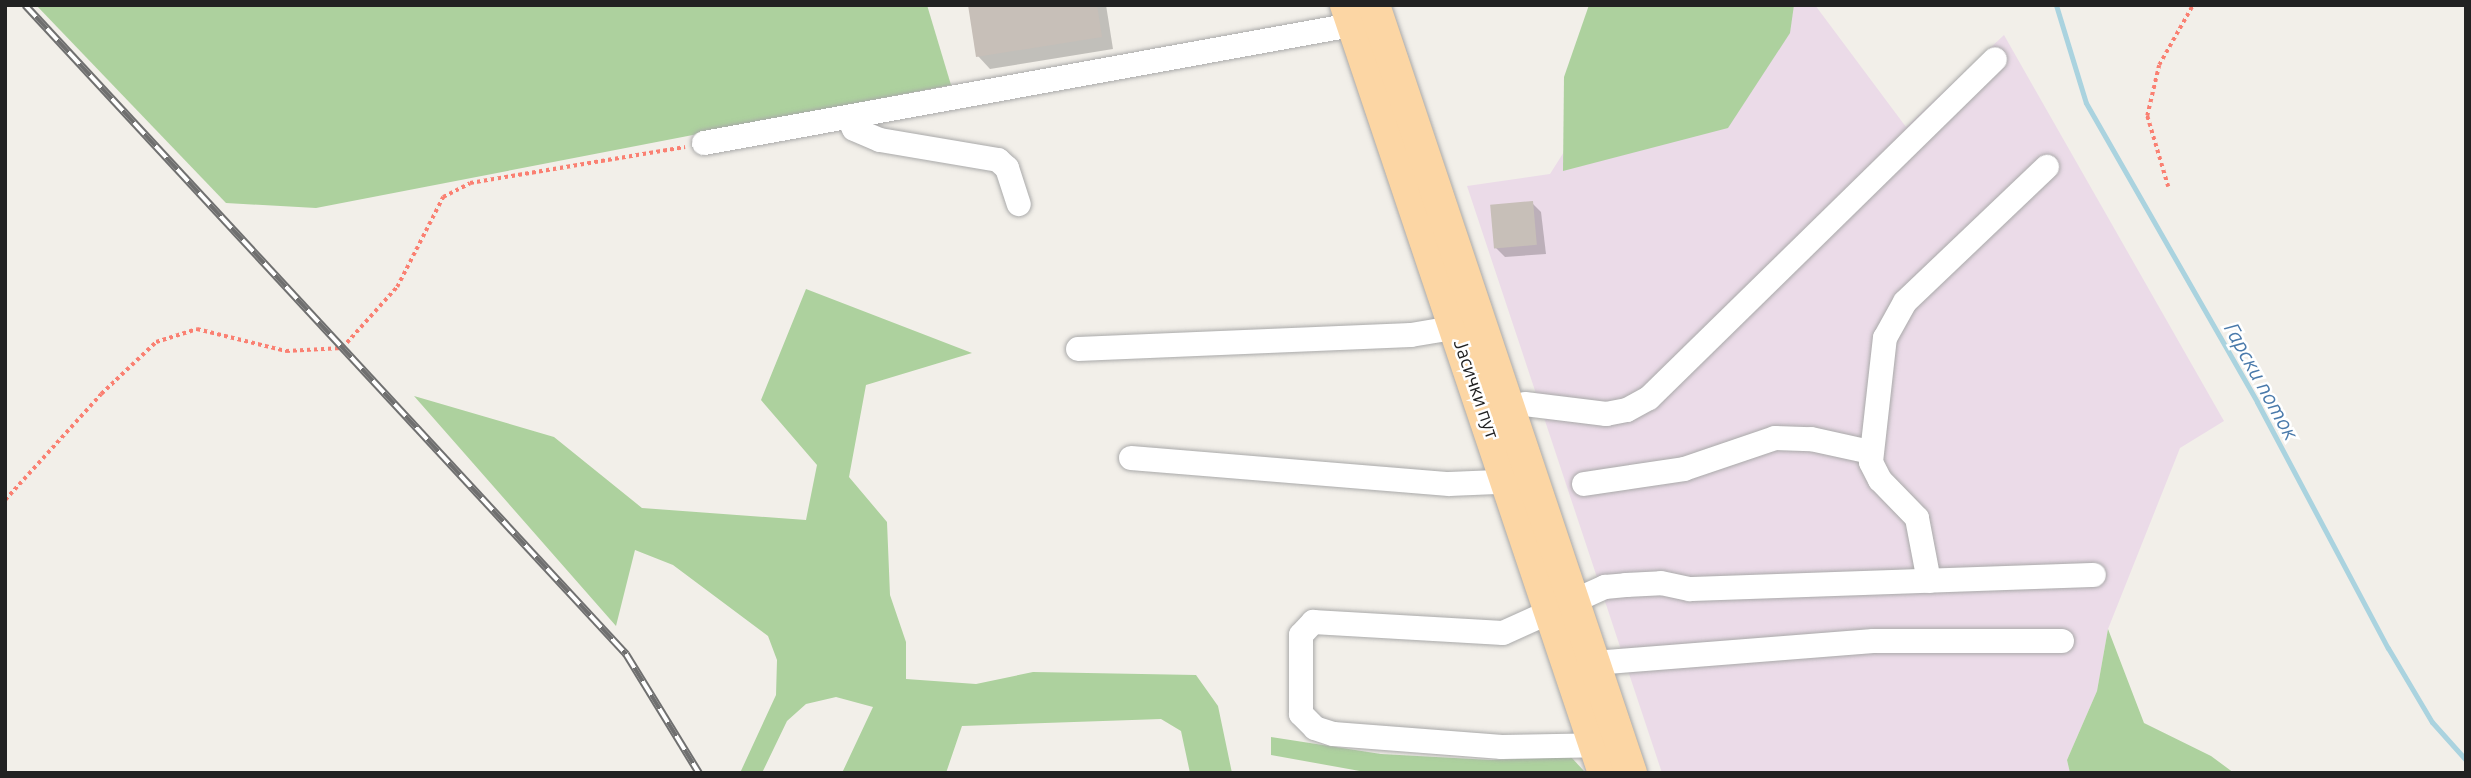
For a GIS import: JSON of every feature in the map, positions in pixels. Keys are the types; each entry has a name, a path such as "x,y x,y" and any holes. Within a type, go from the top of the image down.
{"main road":[{"name":"Јасички пут","path":"1363,14 1613,759"},
{"name":"Јасички пут","path":"1561,610 1594,663 1613,759"}],"lane":[{"path":"705,144 1363,14"},
{"path":"1496,407 1606,414 1628,410 1649,398 1995,59"},
{"path":"848,117 854,129 880,140 998,160 1007,168 1019,204"},
{"path":"1929,581 1922,529 1911,508 1880,480 1870,452 1882,351 1896,313 2047,167"},
{"path":"1078,349 1468,326"},
{"path":"1584,484 1684,470 1775,439 1811,439 1870,452"},
{"path":"1131,457 1449,484 1521,481"},
{"path":"1613,759 1333,734 1315,728 1301,713 1301,635 1313,622 1503,633 1561,610 1605,587 1661,583 1690,589 2094,575"},
{"path":"1594,663 1873,640 2062,641"}],"path":[{"path":"2168,187 2147,116 2160,65 2193,5"},
{"path":"5,500 101,394 156,342 197,329 286,351 342,348 397,287 443,197 470,183 705,144"}],"shaded area":[{"path":"1675,5 1815,5 1906,127 2004,35 2224,421 2180,448 2108,629 2097,691 2067,760 2070,773 1662,773 1467,186 1550,174 1620,63"}],"green space":[{"path":"36,5 927,5 951,85 316,208 226,203"},
{"path":"1589,5 1794,5 1790,33 1728,128 1563,171 1564,77"},
{"path":"806,289 972,353 866,385 849,477 887,522 890,595 906,642 906,679 976,684 1033,672 1196,675 1218,706 1232,773 1190,773 1181,731 1161,719 962,726 946,773 842,773 873,707 836,697 806,704 787,721 762,773 740,773 776,695 777,660 768,636 673,565 635,550 616,626 414,396 554,437 642,508 806,520 817,465 761,400"},
{"path":"2108,629 2144,723 2211,756 2234,773 2070,773 2067,760 2097,691"},
{"path":"1271,737 1381,754 1491,760 1571,757 1584,771 1371,773 1271,755"}],"building":[{"path":"968,5 1097,5 1102,37 976,57"},
{"path":"1533,201 1537,245 1494,249 1490,205"}],"waterway":[{"name":"Гарски поток","path":"2056,5 2086,103 2257,402 2388,648 2432,722 2466,760"}],"railway":[{"path":"25,5 626,654 699,773"}]}
